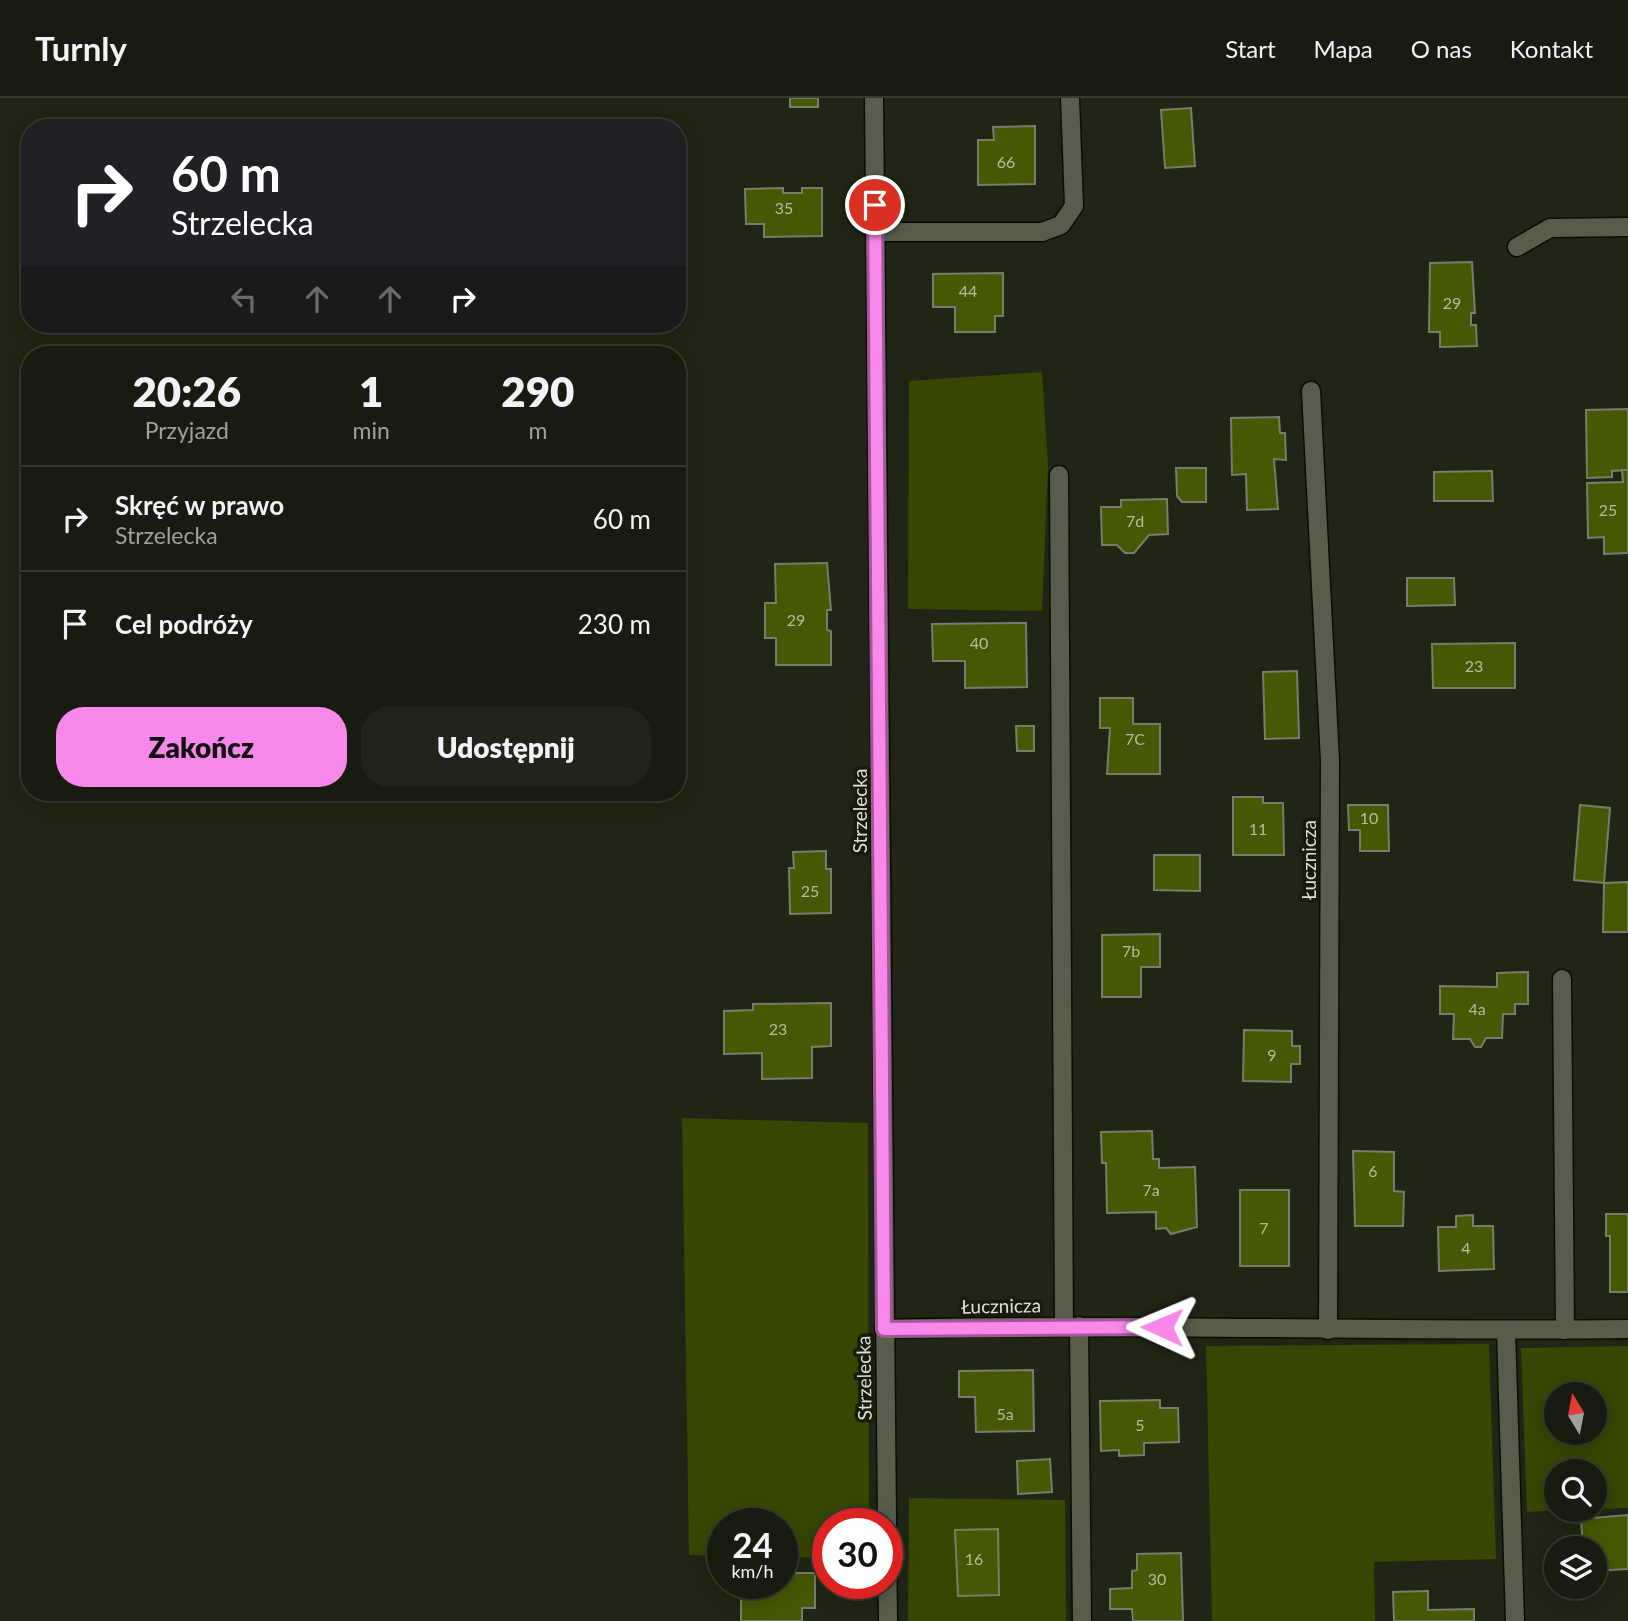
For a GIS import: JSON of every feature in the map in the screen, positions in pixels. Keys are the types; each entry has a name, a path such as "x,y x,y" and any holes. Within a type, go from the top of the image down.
{"street":[{"name":"Strzelecka","path":"874,98 887,1508"},
{"path":"875,232 1042,232 1060,225 1074,205 1070,98"},
{"path":"1517,247 1549,228 1628,227"},
{"name":"Łucznicza","path":"1311,391 1330,761 1328,1330"},
{"path":"1059,475 1071,1326 1082,1621"},
{"path":"1562,979 1565,1330"},
{"name":"Łucznicza","path":"884,1329 1071,1326 1506,1331 1628,1329"},
{"path":"1506,1331 1515,1621"},
{"path":"888,1599 888,1621"}],"green space":[{"path":"1042,372 1048,465 1042,611 908,609 909,381"},
{"path":"682,1118 868,1123 869,1508 812,1508 812,1558 798,1557 798,1508 707,1508 707,1556 689,1555"},
{"path":"1489,1344 1496,1559 1374,1562 1375,1621 1212,1621 1206,1346"},
{"path":"1628,1346 1628,1508 1607,1509 1607,1459 1544,1459 1544,1511 1527,1512 1521,1348"},
{"path":"909,1498 1065,1500 1066,1621 908,1621"}],"building":[{"path":"790,98 818,98 818,107 790,107"},
{"path":"1191,108 1195,166 1165,168 1161,110"},
{"path":"1035,126 1035,184 978,185 978,140 994,140 993,127"},
{"path":"783,188 783,193 802,193 802,188 822,188 822,236 764,237 764,224 746,224 745,189"},
{"path":"1472,262 1475,313 1471,313 1471,325 1476,325 1477,346 1440,347 1440,332 1429,332 1430,263"},
{"path":"1003,273 1003,316 995,316 995,332 955,332 955,307 933,307 933,274"},
{"path":"1628,409 1628,470 1612,471 1612,477 1587,478 1586,410"},
{"path":"1279,417 1280,433 1285,433 1286,460 1274,459 1278,509 1247,510 1246,474 1232,475 1231,418"},
{"path":"1176,468 1206,468 1206,502 1182,502 1177,496"},
{"path":"1622,470 1628,470 1628,553 1604,554 1604,537 1588,538 1587,483 1623,482"},
{"path":"1492,471 1493,501 1434,501 1434,472"},
{"path":"1167,499 1168,534 1149,535 1134,553 1125,553 1117,545 1102,545 1101,507 1121,507 1121,500"},
{"path":"827,563 831,610 827,610 827,630 831,631 831,665 776,665 776,638 765,638 765,603 776,603 775,564"},
{"path":"1407,578 1454,578 1455,605 1407,606"},
{"path":"1026,623 1027,687 965,688 965,661 933,661 932,624"},
{"path":"1515,643 1515,688 1433,688 1432,644"},
{"path":"1297,671 1299,738 1265,739 1263,672"},
{"path":"1100,698 1133,698 1133,724 1160,724 1160,774 1107,774 1110,728 1100,728"},
{"path":"1016,726 1034,726 1034,751 1017,751"},
{"path":"1233,797 1263,797 1263,803 1283,803 1284,855 1233,855"},
{"path":"1348,805 1388,805 1389,851 1360,851 1360,830 1349,830"},
{"path":"1580,805 1610,808 1604,883 1574,880"},
{"path":"826,851 826,869 831,869 831,913 790,914 789,868 794,868 793,852"},
{"path":"1154,855 1200,855 1200,891 1154,890"},
{"path":"1628,882 1628,932 1603,932 1604,883"},
{"path":"1160,934 1160,967 1141,967 1141,997 1102,997 1102,935"},
{"path":"1528,972 1528,1004 1515,1004 1515,1014 1503,1014 1502,1038 1486,1038 1481,1047 1475,1047 1470,1039 1453,1039 1454,1014 1440,1014 1440,986 1497,987 1497,973"},
{"path":"831,1003 831,1046 812,1047 812,1078 762,1079 762,1053 724,1054 724,1011 753,1010 753,1004"},
{"path":"1244,1030 1292,1031 1292,1046 1300,1046 1300,1064 1291,1064 1291,1082 1243,1081"},
{"path":"1152,1131 1153,1159 1159,1159 1159,1168 1195,1167 1197,1227 1171,1234 1166,1228 1156,1229 1156,1212 1107,1213 1106,1163 1102,1163 1101,1132"},
{"path":"1353,1151 1394,1152 1394,1191 1404,1192 1403,1226 1355,1226"},
{"path":"1240,1190 1289,1190 1289,1266 1240,1266"},
{"path":"1606,1214 1628,1214 1628,1292 1610,1292 1610,1236 1606,1236"},
{"path":"1473,1215 1473,1226 1493,1226 1494,1269 1439,1271 1438,1227 1456,1227 1456,1216"},
{"path":"1033,1370 1034,1431 976,1432 975,1397 959,1397 959,1371"},
{"path":"1160,1400 1160,1408 1178,1408 1179,1442 1144,1443 1144,1455 1119,1456 1119,1450 1101,1451 1100,1401"},
{"path":"1050,1459 1052,1492 1018,1494 1017,1461"},
{"path":"1628,1515 1628,1569 1607,1570 1607,1536 1582,1536 1581,1522 1607,1522 1607,1517"},
{"path":"998,1529 999,1595 958,1596 955,1530"},
{"path":"1181,1553 1183,1621 1133,1621 1132,1609 1110,1609 1110,1589 1132,1588 1132,1571 1137,1570 1137,1554"},
{"path":"798,1573 812,1573 812,1599 815,1599 815,1608 802,1608 802,1621 741,1621 741,1599 798,1599"},
{"path":"1428,1591 1428,1610 1474,1609 1474,1621 1394,1621 1393,1592"}],"route":[{"path":"875,205 884,1329 1079,1325 1162,1327"}]}
